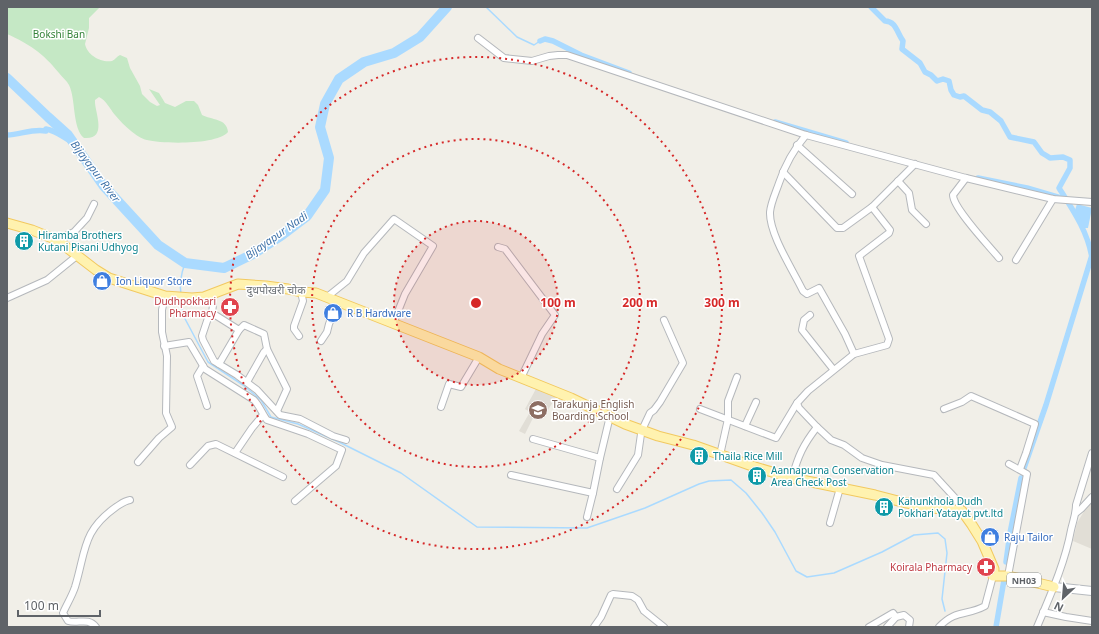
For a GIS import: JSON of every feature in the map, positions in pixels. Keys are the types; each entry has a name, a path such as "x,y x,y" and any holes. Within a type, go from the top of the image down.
{"main road":[{"path":"7,223 32,230 57,240 99,273 109,278 165,296 192,298 208,296 238,284 316,293 479,357 499,369 571,398 625,424 792,478 902,502 962,511"},
{"name":"NH03","path":"962,511 982,541 994,570 993,576 1008,576 1054,587"},
{"path":"1054,587 1092,591"}],"street":[{"path":"478,38 504,58 532,62 553,55 567,55 806,135 966,178 1053,199 1092,202"},
{"path":"806,135 797,146 783,172 771,206 770,214 779,245 803,290 807,294 819,288 845,334 854,354"},
{"path":"797,146 852,194"},
{"path":"783,172 837,228 843,228 872,207 915,164"},
{"path":"966,178 953,195 954,201 966,219 999,258"},
{"path":"898,181 909,193 912,210 926,224"},
{"path":"1016,260 1053,199"},
{"path":"61,243 67,235 74,232 87,218 94,204"},
{"path":"700,409 776,438 797,403 808,390 833,369 854,354 887,345 889,339 859,256 890,232 872,207"},
{"path":"327,297 347,281 364,253 394,219 433,246 405,294 393,324"},
{"path":"501,248 555,315 542,334 521,378"},
{"path":"7,298 47,280 78,255"},
{"path":"299,336 294,329 294,326 304,300 301,292"},
{"path":"138,462 159,438 172,426 166,413 166,356 162,332 162,310 165,296"},
{"path":"208,296 213,305 212,313 208,318 202,336 214,361 258,390 280,415 300,419 333,436 346,440"},
{"path":"321,341 327,332 338,302"},
{"path":"212,313 239,330"},
{"path":"810,315 804,320 802,330 833,369"},
{"path":"617,489 638,455 641,434 650,412 654,410 660,402 684,363 664,320"},
{"path":"219,364 239,330 244,325 264,334 267,349 287,389 277,412"},
{"path":"164,346 189,342 205,370 254,400 263,415 272,423 308,434 342,450 336,466 294,501"},
{"path":"247,382 267,349"},
{"path":"441,406 449,384 461,387 479,357"},
{"path":"203,366 197,376 207,406"},
{"path":"720,455 728,419 728,400 737,377"},
{"path":"944,409 962,402 971,396 1035,424 1020,469"},
{"path":"745,426 756,402"},
{"path":"797,403 799,408 831,440 844,445 862,458 882,465 934,476 956,499 962,511"},
{"path":"235,453 263,415"},
{"path":"587,516 610,416"},
{"path":"792,478 796,461 807,440 817,427"},
{"path":"533,439 600,458"},
{"path":"190,465 208,446 214,443 283,477"},
{"path":"1054,587 1065,555 1076,513 1076,505 1092,453"},
{"path":"1008,576 1027,474 1009,464"},
{"path":"511,475 593,493"},
{"path":"830,523 840,488"},
{"path":"1076,513 1092,497"},
{"path":"96,627 86,621 68,621 63,613 74,588 91,532 103,517 124,502 130,500"},
{"path":"939,627 946,620 959,613 977,610 985,606 993,576"},
{"name":"NH03","path":"1037,627 1054,587"},
{"path":"594,627 601,617 611,595 613,594 632,596 638,600 644,611 664,627"},
{"path":"1043,612 1092,621"},
{"path":"869,627 893,613 896,617"},
{"path":"887,627 896,617 904,615 910,620 909,627"}],"shaded area":[{"name":"Tarakunja English Boarding School","path":"537,387 556,397 543,418 535,414 525,434 519,431 530,412 525,409"},
{"path":"1089,503 1092,505 1092,549 1073,541 1077,523"}],"green space":[{"name":"Bokshi Ban","path":"7,7 100,7 89,18 89,28 85,44 86,48 92,55 103,61 112,61 120,55 127,58 130,68 140,86 142,94 150,102 157,106 160,105 149,89 159,93 165,103 175,107 186,101 194,101 198,105 202,115 222,122 227,127 228,132 213,139 177,143 140,138 115,115 106,102 99,97 95,100 98,131 96,135 91,138 84,138 80,133 76,121 73,98 68,84 53,66 29,45 7,34"}],"water":[{"path":"1077,204 1092,208 1088,228 1084,228 1075,210"}],"waterway":[{"name":"Bijayapur Nadi","path":"7,78 68,135 103,185 158,245 185,263 224,268 253,254 307,216 325,190 329,158 320,127 325,104 339,79 364,62 394,53 420,37 447,7"},
{"path":"486,7 517,37 534,45 540,41"},
{"path":"871,7 885,21 894,25 903,41 902,49 920,63 925,72 937,81 943,79 949,81 954,95 960,97 964,96 982,110 990,112 1001,121 1010,137 1034,142 1042,153 1050,158 1063,157 1070,160 1070,168 1059,188 1075,213 1087,239 1092,258"},
{"path":"540,41 545,39 553,41 581,55 629,73"},
{"path":"775,122 846,143"},
{"name":"Bijayapur River","path":"7,135 36,130 46,131 46,129 57,133 74,143"},
{"path":"978,178 1027,188 1061,198"},
{"path":"1024,468 1046,405 1092,255"},
{"path":"181,294 181,278 185,263"},
{"path":"181,300 183,315 208,362 243,385 261,400 271,417 298,424 339,442 401,473 477,527 587,528 645,508 699,484 709,481 731,480 746,493 762,513 775,532 796,571 807,577 834,573 882,552 914,535 938,533 945,539 947,553 942,599 945,611"},
{"path":"1006,562 1021,478"},
{"path":"996,627 1004,580"}],"place":[{"name":"Hiramba Brothers Kutani Pisani Udhyog","path":"24,241"},
{"name":"Ion Liquor Store","path":"102,281"},
{"name":"Dudhpokhari Pharmacy","path":"230,307"},
{"name":"R B Hardware","path":"333,313"},
{"name":"Tarakunja English Boarding School","path":"538,410"},
{"name":"Thaila Rice Mill","path":"699,456"},
{"name":"Aannapurna Conservation Area Check Post","path":"757,476"},
{"name":"Kahunkhola Dudh Pokhari Yatayat pvt.ltd","path":"884,507"},
{"name":"Raju Tailor","path":"990,537"},
{"name":"Koirala Pharmacy","path":"986,567"}],"district":[{"name":"दुधपोखरी चोक","path":"276,289"}]}
